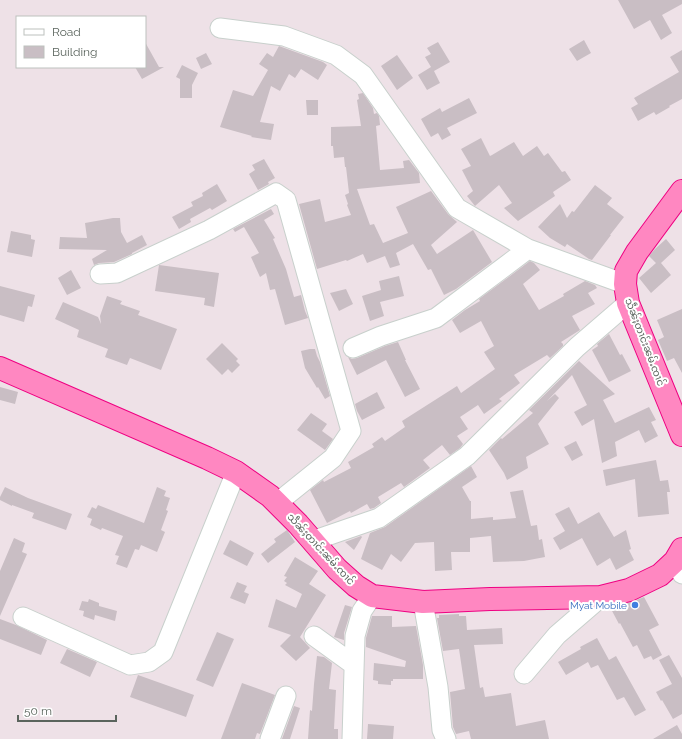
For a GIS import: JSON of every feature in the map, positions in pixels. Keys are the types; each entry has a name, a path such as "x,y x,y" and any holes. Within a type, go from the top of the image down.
{"highway":[{"name":"သဵၼ်ႈတၢင်းၼမ်ႉၸၢင်","path":"682,191 637,252 626,270 626,294 682,435"},
{"name":"သဵၼ်ႈတၢင်းၼမ်ႉၸၢင်","path":"0,368 236,472 270,496 298,524 337,569 356,586 372,596 423,602 601,597 629,590 660,575 680,562"}],"street":[{"path":"220,28 284,36 336,55 363,75 457,208 528,249 626,294 577,347 467,456 379,518 312,541"},
{"path":"100,274 117,273 209,230 276,193 286,200 351,431 333,458 277,503"},
{"path":"353,348 381,336 436,318 528,249"},
{"path":"23,618 130,665 149,662 162,652 236,472"},
{"path":"352,739 355,636 362,611 372,596"},
{"path":"524,674 557,635 601,597"},
{"path":"423,602 438,687 442,730 446,739"},
{"path":"314,636 354,665"},
{"path":"270,739 286,696"}],"building":[{"path":"618,0 682,0 682,4 662,15 672,33 661,40 650,20 634,29"},
{"path":"584,40 591,53 577,61 569,49"},
{"path":"438,42 450,62 434,71 440,83 427,90 418,75 431,67 425,57 431,54 427,48"},
{"path":"146,44 159,67 164,67 142,79 136,68 146,68"},
{"path":"279,46 323,62 327,65 318,80 301,69 295,78 289,74 280,91 271,86 260,122 274,124 271,140 251,137 252,136 220,127 233,90 253,96 268,70 259,64 267,53 273,57"},
{"path":"682,50 682,99 656,115 654,112 638,121 631,108 638,104 634,98 679,72 670,57"},
{"path":"206,53 212,64 201,69 196,58"},
{"path":"397,55 413,78 397,90 381,66"},
{"path":"182,65 198,73 192,85 192,98 180,98 180,79 176,77"},
{"path":"363,93 373,108 374,114 377,113 379,116 380,125 376,126 380,170 404,168 403,161 409,160 419,173 420,183 357,189 370,225 374,224 383,243 408,233 396,207 431,191 448,214 457,222 431,245 437,254 473,230 492,262 456,289 444,295 431,269 428,270 413,244 396,253 400,265 390,268 385,256 367,263 363,254 347,261 346,260 317,269 299,204 320,199 325,222 351,215 345,195 349,193 344,157 334,158 333,146 331,146 331,127 361,126 357,100 359,99 358,94"},
{"path":"469,98 477,113 447,128 451,135 442,140 438,133 431,137 421,119 440,108 442,112"},
{"path":"306,100 318,100 318,115 307,115"},
{"path":"481,138 490,156 514,142 523,156 537,146 544,156 548,153 562,172 565,171 571,180 553,192 555,196 518,221 504,208 512,203 499,185 475,206 467,196 473,191 462,170 471,166 461,149"},
{"path":"264,159 275,178 268,182 269,184 258,190 249,174 255,170 252,165"},
{"path":"217,184 227,201 212,210 210,208 190,219 191,222 179,229 172,217 193,206 191,202 203,196 202,193"},
{"path":"595,185 612,198 607,204 624,217 592,260 567,244 565,247 550,238 538,227 560,204 567,218 572,211 574,212"},
{"path":"271,209 274,214 264,220 275,238 273,239 286,269 294,297 301,295 308,318 285,325 275,289 270,290 266,273 260,277 251,257 259,253 244,227 235,232 233,229"},
{"path":"120,218 121,232 127,243 142,235 147,245 114,262 99,263 94,265 92,259 107,250 59,249 60,237 87,238 85,223"},
{"path":"11,231 31,235 31,239 35,240 32,257 7,252"},
{"path":"666,239 675,250 661,263 671,275 651,293 639,278 656,263 649,256"},
{"path":"530,261 540,270 523,284 539,310 564,296 563,294 585,281 595,285 597,288 588,293 595,304 572,316 580,330 561,342 563,346 550,358 547,355 514,375 520,383 499,399 502,401 484,414 478,405 460,417 468,429 457,436 463,444 460,448 450,455 442,445 423,460 430,468 404,487 401,483 378,497 381,503 374,508 370,509 367,504 351,513 350,511 327,523 310,490 323,480 324,482 351,468 348,462 374,447 372,444 382,437 385,441 405,427 402,421 457,386 461,393 495,369 484,352 494,346 481,321 460,333 452,320 480,301 479,299"},
{"path":"159,265 219,273 214,307 204,305 205,298 155,291"},
{"path":"71,270 81,288 67,295 58,278"},
{"path":"399,276 404,296 380,302 384,316 370,321 362,296 381,290 379,281"},
{"path":"0,286 35,295 32,307 28,306 24,322 0,315"},
{"path":"346,289 353,304 339,311 330,293"},
{"path":"107,296 122,301 120,304 140,311 138,315 177,329 161,370 130,358 127,365 105,357 108,349 77,337 79,330 55,319 63,302 98,317 101,324 100,316"},
{"path":"682,309 682,373 674,358 667,361 658,340 664,337 657,320"},
{"path":"609,334 620,355 622,354 631,371 609,382 592,350"},
{"path":"398,342 405,360 420,389 405,397 386,360 357,375 348,357 352,359 357,358"},
{"path":"222,343 238,359 236,361 240,365 232,373 228,369 222,375 206,359"},
{"path":"315,349 320,362 330,396 325,399 305,368 301,351"},
{"path":"579,361 615,394 603,400 615,423 649,407 656,420 651,422 658,436 645,443 639,430 615,442 617,456 602,463 594,419 582,426 574,412 587,405 572,375 547,401 555,394 559,398 538,424 549,444 526,457 528,468 507,480 489,450 501,438 502,439 533,413 529,410"},
{"path":"0,387 18,392 15,404 0,400"},
{"path":"377,392 385,408 362,420 355,404"},
{"path":"311,413 327,424 322,431 333,439 325,450 297,430"},
{"path":"576,441 583,455 572,461 564,447"},
{"path":"656,460 660,481 668,480 670,492 667,492 669,514 638,517 635,479 606,486 603,470"},
{"path":"471,466 477,477 462,487 471,501 471,519 493,517 493,520 516,518 510,492 523,490 531,526 537,525 539,540 542,539 545,557 524,561 493,562 491,536 470,538 470,552 451,552 452,570 435,571 434,542 415,543 401,562 391,554 382,570 361,559 370,533 385,527"},
{"path":"5,487 28,498 72,514 66,530 32,518 34,513 12,506 0,500"},
{"path":"157,487 166,491 164,496 170,498 166,510 168,511 161,530 165,532 157,552 141,545 139,550 135,549 127,568 116,564 119,556 115,555 123,536 102,528 101,530 90,525 92,519 87,517 92,507 96,509 98,505 144,523"},
{"path":"569,507 578,524 599,512 614,537 626,530 631,549 629,550 634,560 616,570 610,558 597,566 582,538 560,550 553,538 565,531 555,514"},
{"path":"287,530 295,542 268,563 261,554 276,542 274,539"},
{"path":"361,536 362,537 354,550 345,542"},
{"path":"14,538 25,543 22,552 27,554 0,616 0,571"},
{"path":"230,540 254,553 247,566 223,554"},
{"path":"295,557 318,571 309,584 326,595 300,637 310,648 296,661 280,646 291,635 268,627 276,599 296,608 302,594 285,585 287,583 284,581 287,577 284,576"},
{"path":"237,582 247,586 244,592 249,594 245,604 230,598"},
{"path":"644,597 659,625 649,630 662,655 653,660 651,656 644,659 637,645 633,647 611,609"},
{"path":"89,599 99,603 99,606 117,611 115,621 95,615 94,620 83,616 84,611 79,610 82,601 88,602"},
{"path":"345,605 352,607 344,633 344,640 334,637"},
{"path":"459,614 459,616 466,616 467,630 502,628 503,644 474,645 480,688 483,687 485,697 511,693 516,726 545,720 549,739 471,739 469,731 456,734 453,727 450,692 465,689 459,649 443,651 437,618 439,618 439,615"},
{"path":"372,616 392,616 392,627 416,626 423,665 423,679 393,679 393,681 391,681 391,685 378,684 378,681 373,680 374,663 405,667 406,661 366,647 366,638"},
{"path":"0,619 47,640 41,655 0,639"},
{"path":"217,632 234,639 213,687 196,680"},
{"path":"597,638 609,660 616,656 646,710 635,716 624,697 617,700 598,665 591,668 588,662 566,675 558,662 581,649 580,647"},
{"path":"67,649 97,662 90,677 60,663"},
{"path":"669,655 682,678 682,714 673,719 656,692 672,684 659,660"},
{"path":"317,656 324,657 332,663 329,689 336,690 334,729 338,729 338,739 308,739"},
{"path":"138,675 194,695 186,717 130,697"},
{"path":"242,683 275,695 260,734 257,733 255,739 221,739"},
{"path":"294,706 300,708 290,739 282,739"},
{"path":"368,724 394,726 393,739 367,739"},
{"path":"677,725 682,734 682,739 653,739"}],"place":[{"name":"Myat Mobile","path":"635,605"}]}
